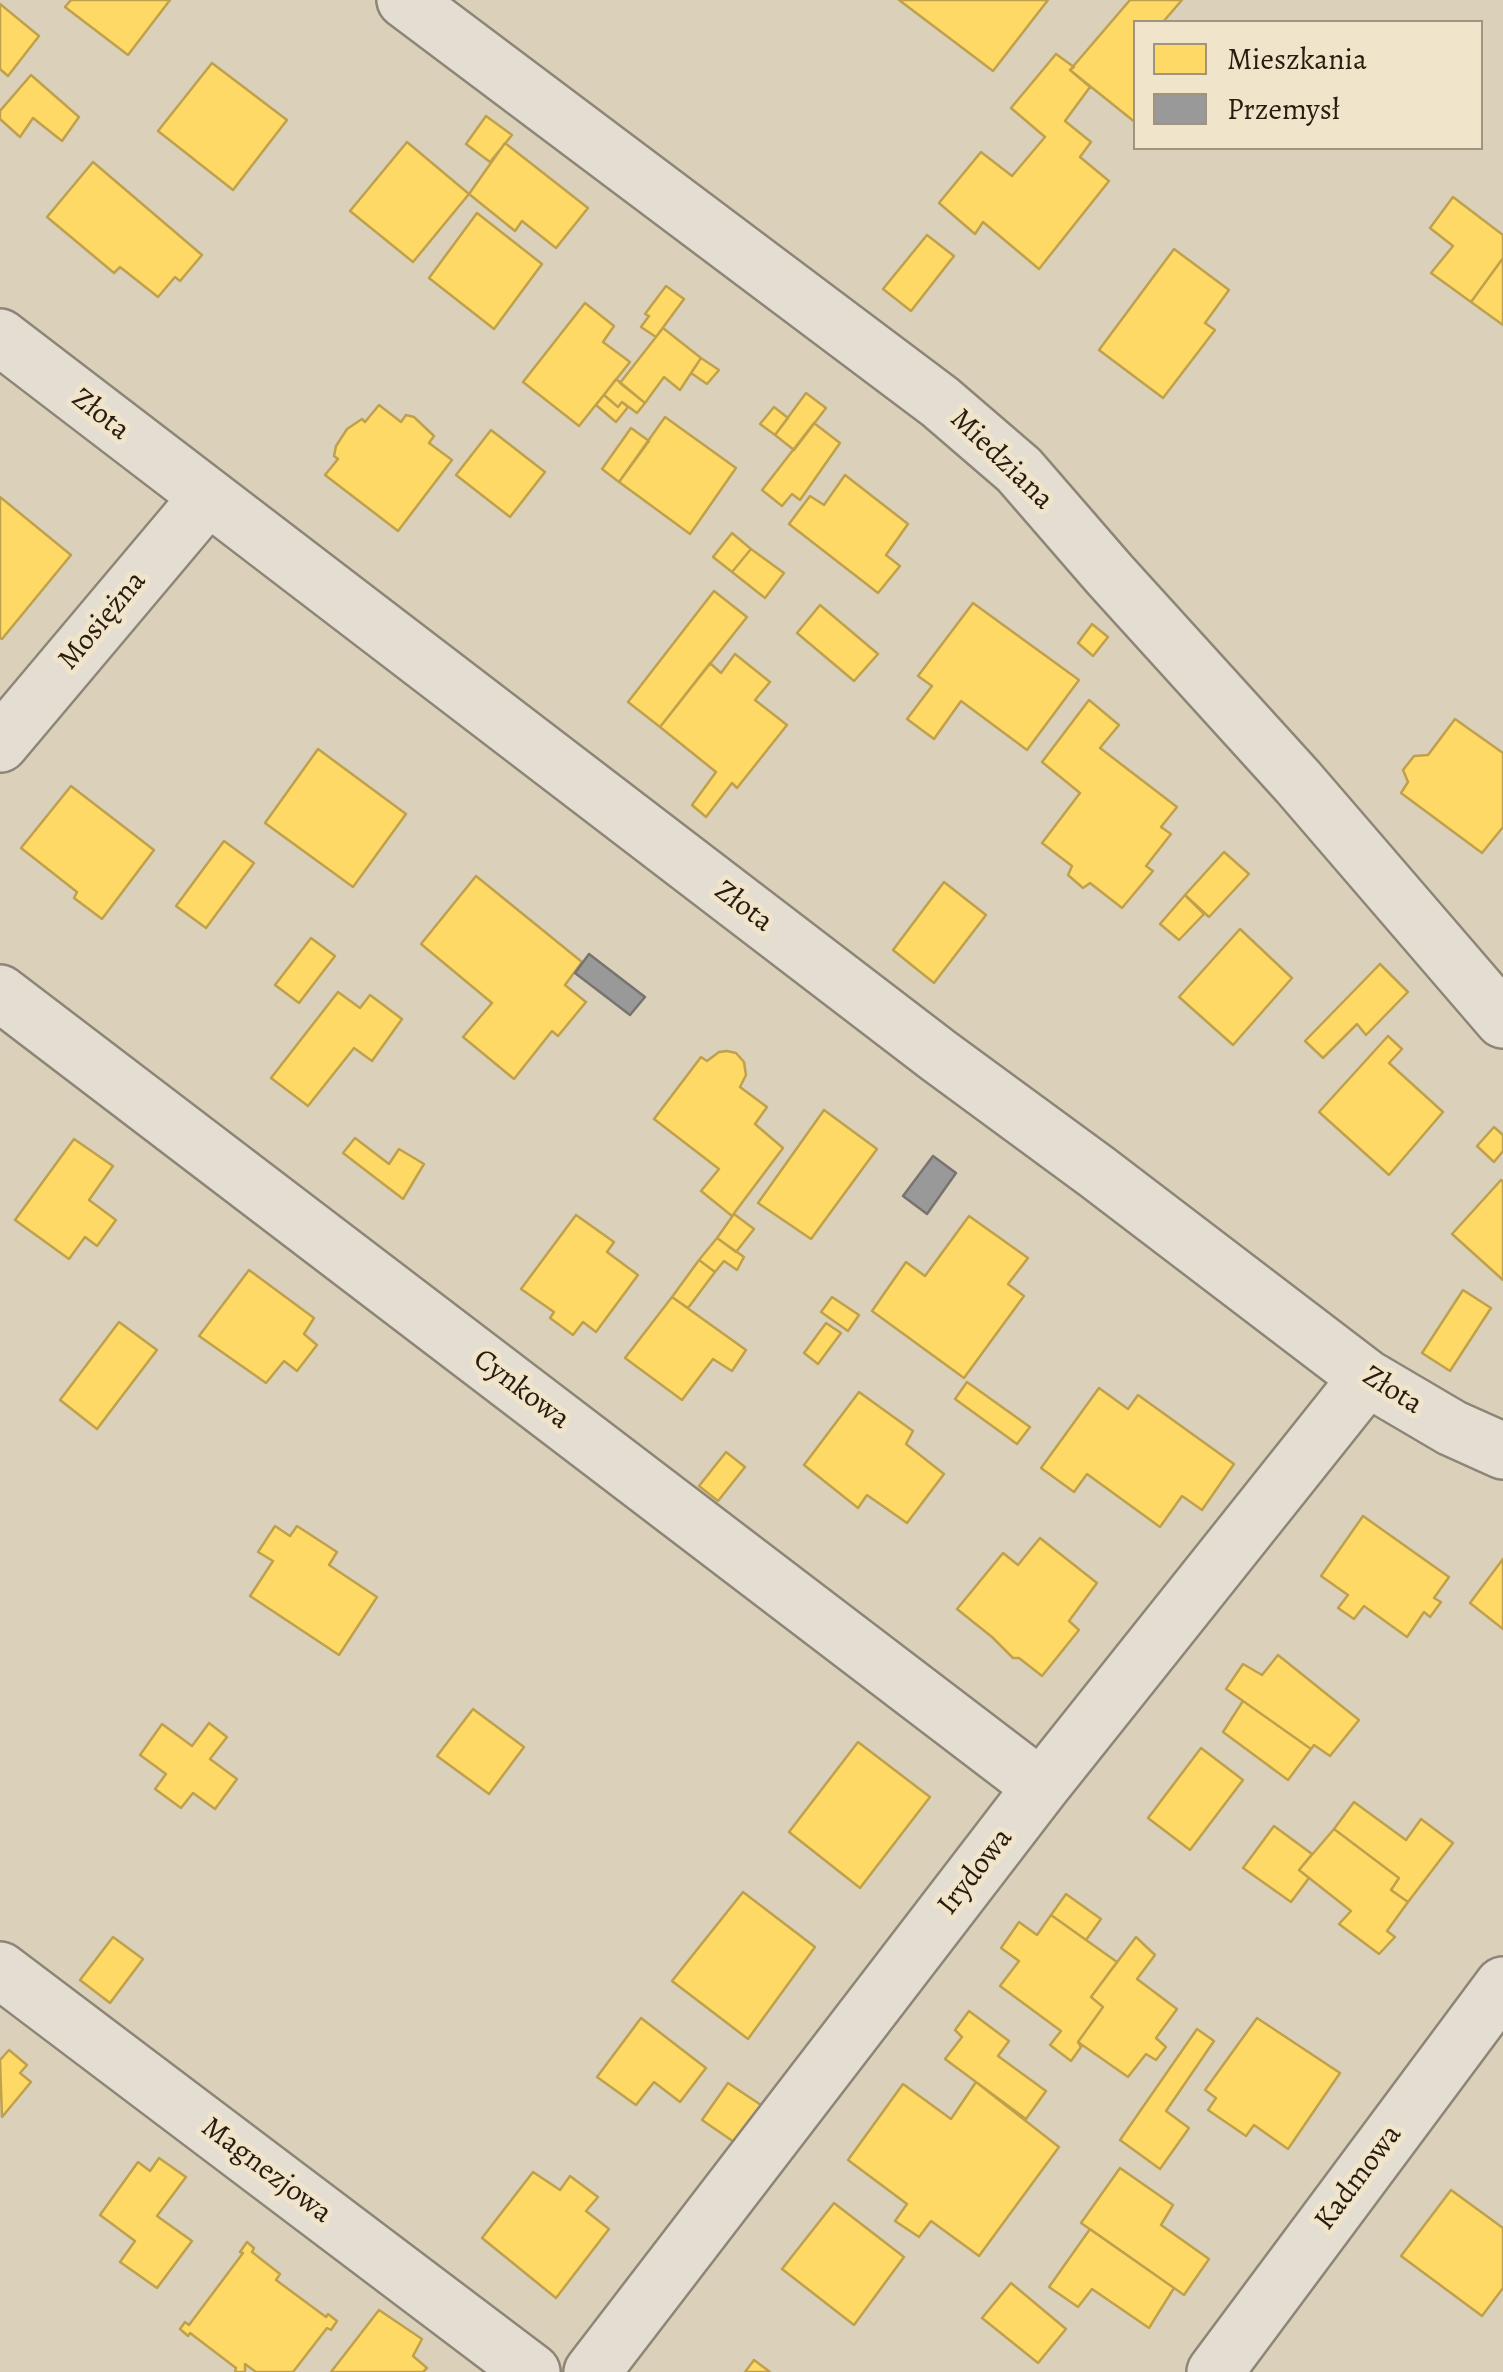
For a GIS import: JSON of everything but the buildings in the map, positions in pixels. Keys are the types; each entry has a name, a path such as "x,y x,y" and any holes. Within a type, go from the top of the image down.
{"street":[{"name":"Miedziana","path":"405,0 940,402 1019,470 1298,782 1503,1020"},
{"name":"Złota","path":"0,337 206,498 1366,1378 1452,1428 1503,1451"},
{"name":"Mosiężna","path":"0,744 206,498"},
{"name":"Cynkowa","path":"0,993 1041,1787"},
{"name":"Irydowa","path":"592,2372 1041,1787 1366,1378"},
{"name":"Magnezjowa","path":"0,1970 532,2372"},
{"name":"Kadmowa","path":"1215,2372 1503,1985"}]}
